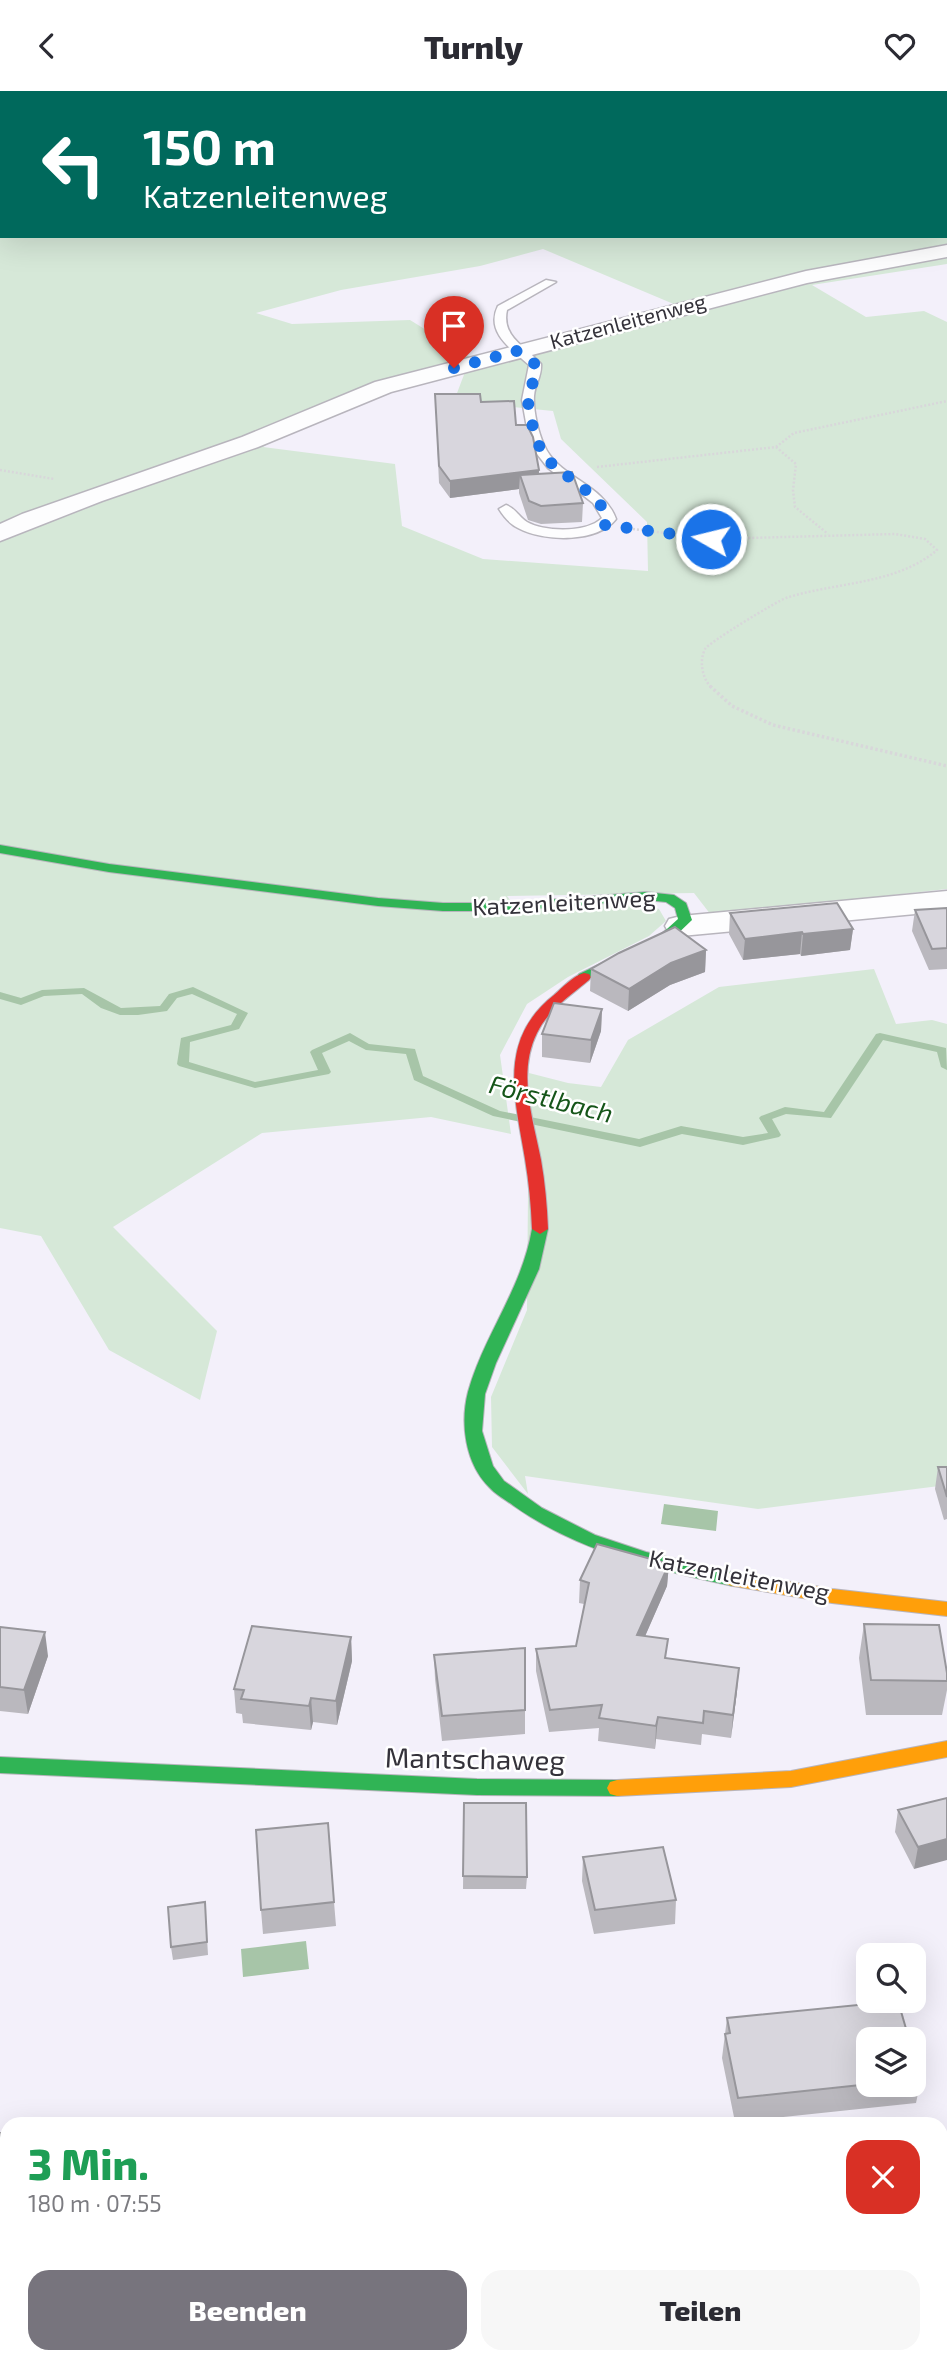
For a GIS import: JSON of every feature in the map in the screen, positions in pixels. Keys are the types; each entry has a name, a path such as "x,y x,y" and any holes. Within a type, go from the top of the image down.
{"street":[{"name":"Katzenleitenweg","path":"0,533 92,495 250,442 359,394 806,277 947,251"},
{"name":"Katzenleitenweg","path":"0,849 109,868 430,906 508,907 658,896 669,898 681,906 685,913 681,926 658,943 592,973 555,1000 530,1028 521,1052 519,1073 537,1177 540,1224 537,1254 529,1278 483,1374 472,1420 475,1450 482,1466 503,1492 531,1515 580,1537 664,1563 774,1586 947,1609"},
{"path":"681,926 947,901"},
{"name":"Mantschaweg","path":"0,1765 57,1770 477,1787 632,1788 791,1779 947,1749"}],"lane":[{"path":"506,509 511,518 525,526 555,531 593,531 605,525 609,519 602,505 560,471 538,446 528,395 536,376 535,364 517,351 503,332 500,312 514,300 550,282"}],"path":[{"path":"560,471 776,447 794,433 947,401"},
{"path":"776,447 796,464 793,490 795,507 829,534"},
{"path":"605,525 711,539 829,534 895,534 925,539 937,550 923,561 838,588 784,598 706,646 701,661 706,683 733,706 773,725 947,766"}],"shaded area":[{"path":"0,238 947,238 947,264 812,285 866,317 924,311 947,322 947,889 711,915 694,893 507,896 518,911 639,901 659,909 666,921 649,936 568,977 527,1004 500,1055 511,1134 431,1117 262,1133 113,1227 217,1331 200,1400 109,1350 41,1236 0,1228","holes":["543,249 676,305 473,359 410,320 292,324 256,313 341,290 480,266","465,372 454,401 553,411 561,439 647,522 648,571 483,559 402,526 395,464 263,447 295,428 403,384"]},
{"path":"874,969 896,1024 932,1020 947,1024 947,1485 758,1509 525,1476 528,1494 492,1447 491,1397 527,1310 529,1073 568,1083 601,1087 628,1040 719,987"},
{"path":"664,1504 718,1511 716,1531 661,1524"},
{"path":"306,1941 309,1969 243,1977 241,1949"}],"building":[{"path":"435,394 480,394 481,402 514,401 516,425 527,425 533,437 539,470 450,481 439,466"},
{"path":"572,472 583,503 541,506 529,501 520,475"},
{"path":"837,903 853,929 745,939 730,913"},
{"path":"947,908 947,948 932,949 915,910"},
{"path":"675,927 706,950 671,963 629,989 591,969 619,953"},
{"path":"554,1003 602,1009 591,1040 542,1034"},
{"path":"938,1467 947,1467 947,1497"},
{"path":"597,1544 669,1564 637,1635 668,1639 665,1658 739,1668 733,1715 704,1711 703,1723 658,1717 656,1726 599,1718 602,1705 550,1710 536,1649 576,1646 589,1583 580,1580"},
{"path":"864,1624 939,1625 947,1681 871,1680"},
{"path":"252,1626 351,1637 336,1701 311,1698 309,1706 241,1699 244,1690 234,1689"},
{"path":"0,1627 45,1632 24,1690 0,1687"},
{"path":"525,1648 525,1710 442,1716 434,1655"},
{"path":"947,1798 947,1839 918,1847 898,1810"},
{"path":"464,1803 526,1803 527,1877 463,1876"},
{"path":"328,1823 334,1902 261,1910 256,1830"},
{"path":"663,1847 676,1900 595,1910 583,1857"},
{"path":"205,1902 207,1942 171,1947 168,1907"},
{"path":"856,2005 856,2013 901,2013 906,2027 856,2027 856,2085 738,2098 725,2034 730,2033 727,2018"}],"waterway":[{"name":"Förstlbach","path":"0,995 21,1002 42,993 84,991 113,1009 129,1012 163,1009 173,996 193,990 243,1013 235,1027 185,1040 183,1064 255,1085 325,1072 316,1052 350,1036 366,1047 411,1051 418,1078 497,1114 640,1143 681,1130 743,1141 775,1135 765,1118 785,1110 827,1116 880,1036 942,1050 947,1067"}],"traffic: fast":[{"path":"0,849 109,868 378,902 443,907 507,907 646,896 669,898 681,906 685,920 663,940 584,977"},
{"path":"540,1229 537,1250 524,1288 476,1394 474,1431 484,1467 495,1483 561,1527 646,1559 733,1579"},
{"path":"0,1765 477,1787 617,1788"}],"traffic: slow":[{"path":"733,1579 832,1596 947,1609"},
{"path":"617,1788 791,1779 947,1749"}],"traffic: jam":[{"path":"540,1229 538,1191 520,1092 521,1062 529,1033 549,1005 584,977"}],"route":[{"path":"454,368 517,351 535,364 537,370 528,395 538,446 560,471 602,505 609,519 605,525 711,539"}]}
